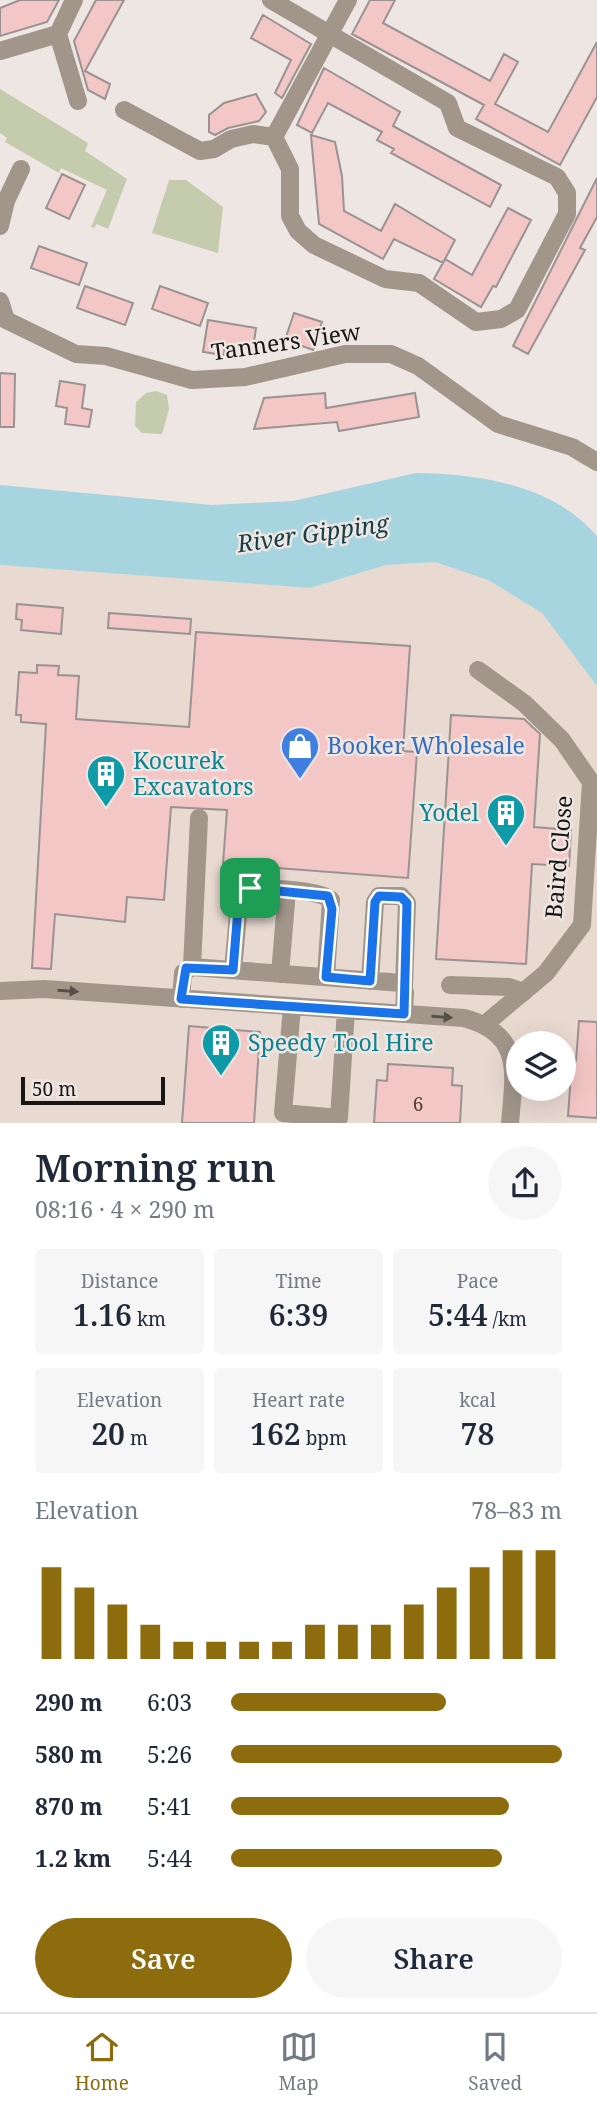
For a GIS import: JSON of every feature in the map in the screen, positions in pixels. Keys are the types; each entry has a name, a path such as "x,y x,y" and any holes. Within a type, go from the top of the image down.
{"street":[{"path":"74,0 58,34 78,101"},
{"path":"271,0 331,32 448,103 457,128 557,177 567,193 567,214 517,310 501,319 476,322 419,283 385,279 314,245 298,231 290,216 290,169 274,137"},
{"path":"274,137 348,0"},
{"path":"0,51 58,34"},
{"path":"124,110 200,152 253,134 274,137"},
{"path":"0,226 6,201 21,169"},
{"name":"Tanners View","path":"0,301 3,325 76,354 106,356 192,380 245,377 345,354 391,354 418,366 498,424 572,447 597,462"},
{"name":"Baird Close","path":"478,670 524,703 562,740 591,782 591,886 582,925 546,973 484,1024"},
{"path":"192,967 199,818"},
{"path":"233,970 240,893 250,888 287,890 322,894 331,900 326,977"},
{"path":"280,974 287,890"},
{"path":"370,981 375,902 379,896 401,897 407,903 404,1014"},
{"path":"181,999 183,973 192,967 404,986"},
{"path":"450,985 509,987 524,992"},
{"path":"0,991 35,989 464,1018 484,1024 505,1041 511,1052 514,1071 510,1123"},
{"path":"292,1007 283,1113 339,1118 346,1010"}],"shaded area":[{"path":"435,562 488,580 542,613 597,686 597,1123 0,1123 0,565 310,588 386,565"}],"green space":[{"path":"0,89 88,143 85,151 127,179 108,229 97,224 94,228 91,227 107,190 61,168 59,173 5,142 7,138 0,133"},
{"path":"169,180 186,180 223,207 218,253 152,233"},
{"path":"156,391 167,395 169,409 162,434 142,433 135,426 136,402 146,393"}],"water":[{"name":"River Gipping","path":"416,473 490,480 537,494 579,519 597,536 597,686 542,613 488,580 435,562 386,565 310,588 0,565 0,485 212,505 293,501"}],"building":[{"path":"20,0 59,0 47,22 0,36 0,8"},
{"path":"96,0 124,0 85,71 110,84 105,99 88,90 74,41"},
{"path":"370,0 395,0 383,23 490,81 504,54 518,62 495,104 548,132 597,42 597,97 560,165 476,119 484,105 352,34"},
{"path":"263,15 311,44 282,98 275,93 291,60 251,38"},
{"path":"324,68 400,112 393,126 501,185 490,207 391,153 394,149 377,140 382,132 328,103 312,133 297,125"},
{"path":"256,94 266,112 259,121 228,128 215,135 209,132 209,115 224,103"},
{"path":"311,135 335,142 342,176 344,211 381,231 395,204 455,240 443,263 394,239 383,259 319,224"},
{"path":"62,174 85,185 69,219 46,208"},
{"path":"597,178 597,217 580,248 585,250 528,354 513,346"},
{"path":"508,208 531,220 496,287 493,286 481,307 434,279 445,259 472,275"},
{"path":"39,246 87,263 79,285 31,268"},
{"path":"85,286 133,303 125,325 77,308"},
{"path":"160,286 208,303 200,326 152,309"},
{"path":"294,313 322,322 313,350 285,340"},
{"path":"208,320 256,328 253,349 225,345 224,355 203,352"},
{"path":"0,373 15,374 14,427 0,427"},
{"path":"60,381 85,385 82,408 92,410 89,427 65,424 67,408 56,406"},
{"path":"325,393 326,408 415,393 419,417 339,431 337,422 254,429 264,398"},
{"path":"17,604 63,608 61,634 21,630 22,620 16,619"},
{"path":"109,613 191,619 190,634 108,628"},
{"name":"Booker Wholesale","path":"196,632 410,646 403,751 417,752 408,878 223,864 227,810 171,807 164,900 127,897 125,922 55,914 51,969 32,968 46,724 21,722 21,715 16,715 19,672 37,673 37,665 59,666 58,675 79,676 76,719 189,727"},
{"name":"Yodel","path":"451,715 524,719 540,734 534,827 571,830 569,866 532,864 526,964 436,959"},
{"path":"579,1021 597,1022 597,1118 568,1116 569,1101 576,1101"},
{"name":"Speedy Tool Hire","path":"189,1026 260,1032 254,1123 182,1123"},
{"path":"388,1064 453,1068 452,1085 462,1086 460,1123 374,1123 377,1080 387,1081"}],"place":[{"name":"Booker Wholesale","path":"300,780"},
{"name":"Kocurek Excavators","path":"106,808"},
{"name":"Yodel","path":"506,847"},
{"name":"Speedy Tool Hire","path":"221,1077"}],"route":[{"path":"250,888 328,896 332,909 326,977 370,981 375,902 379,896 401,897 407,903 404,1014 181,999 183,973 186,968 233,970 239,897 244,889 250,888"}]}
